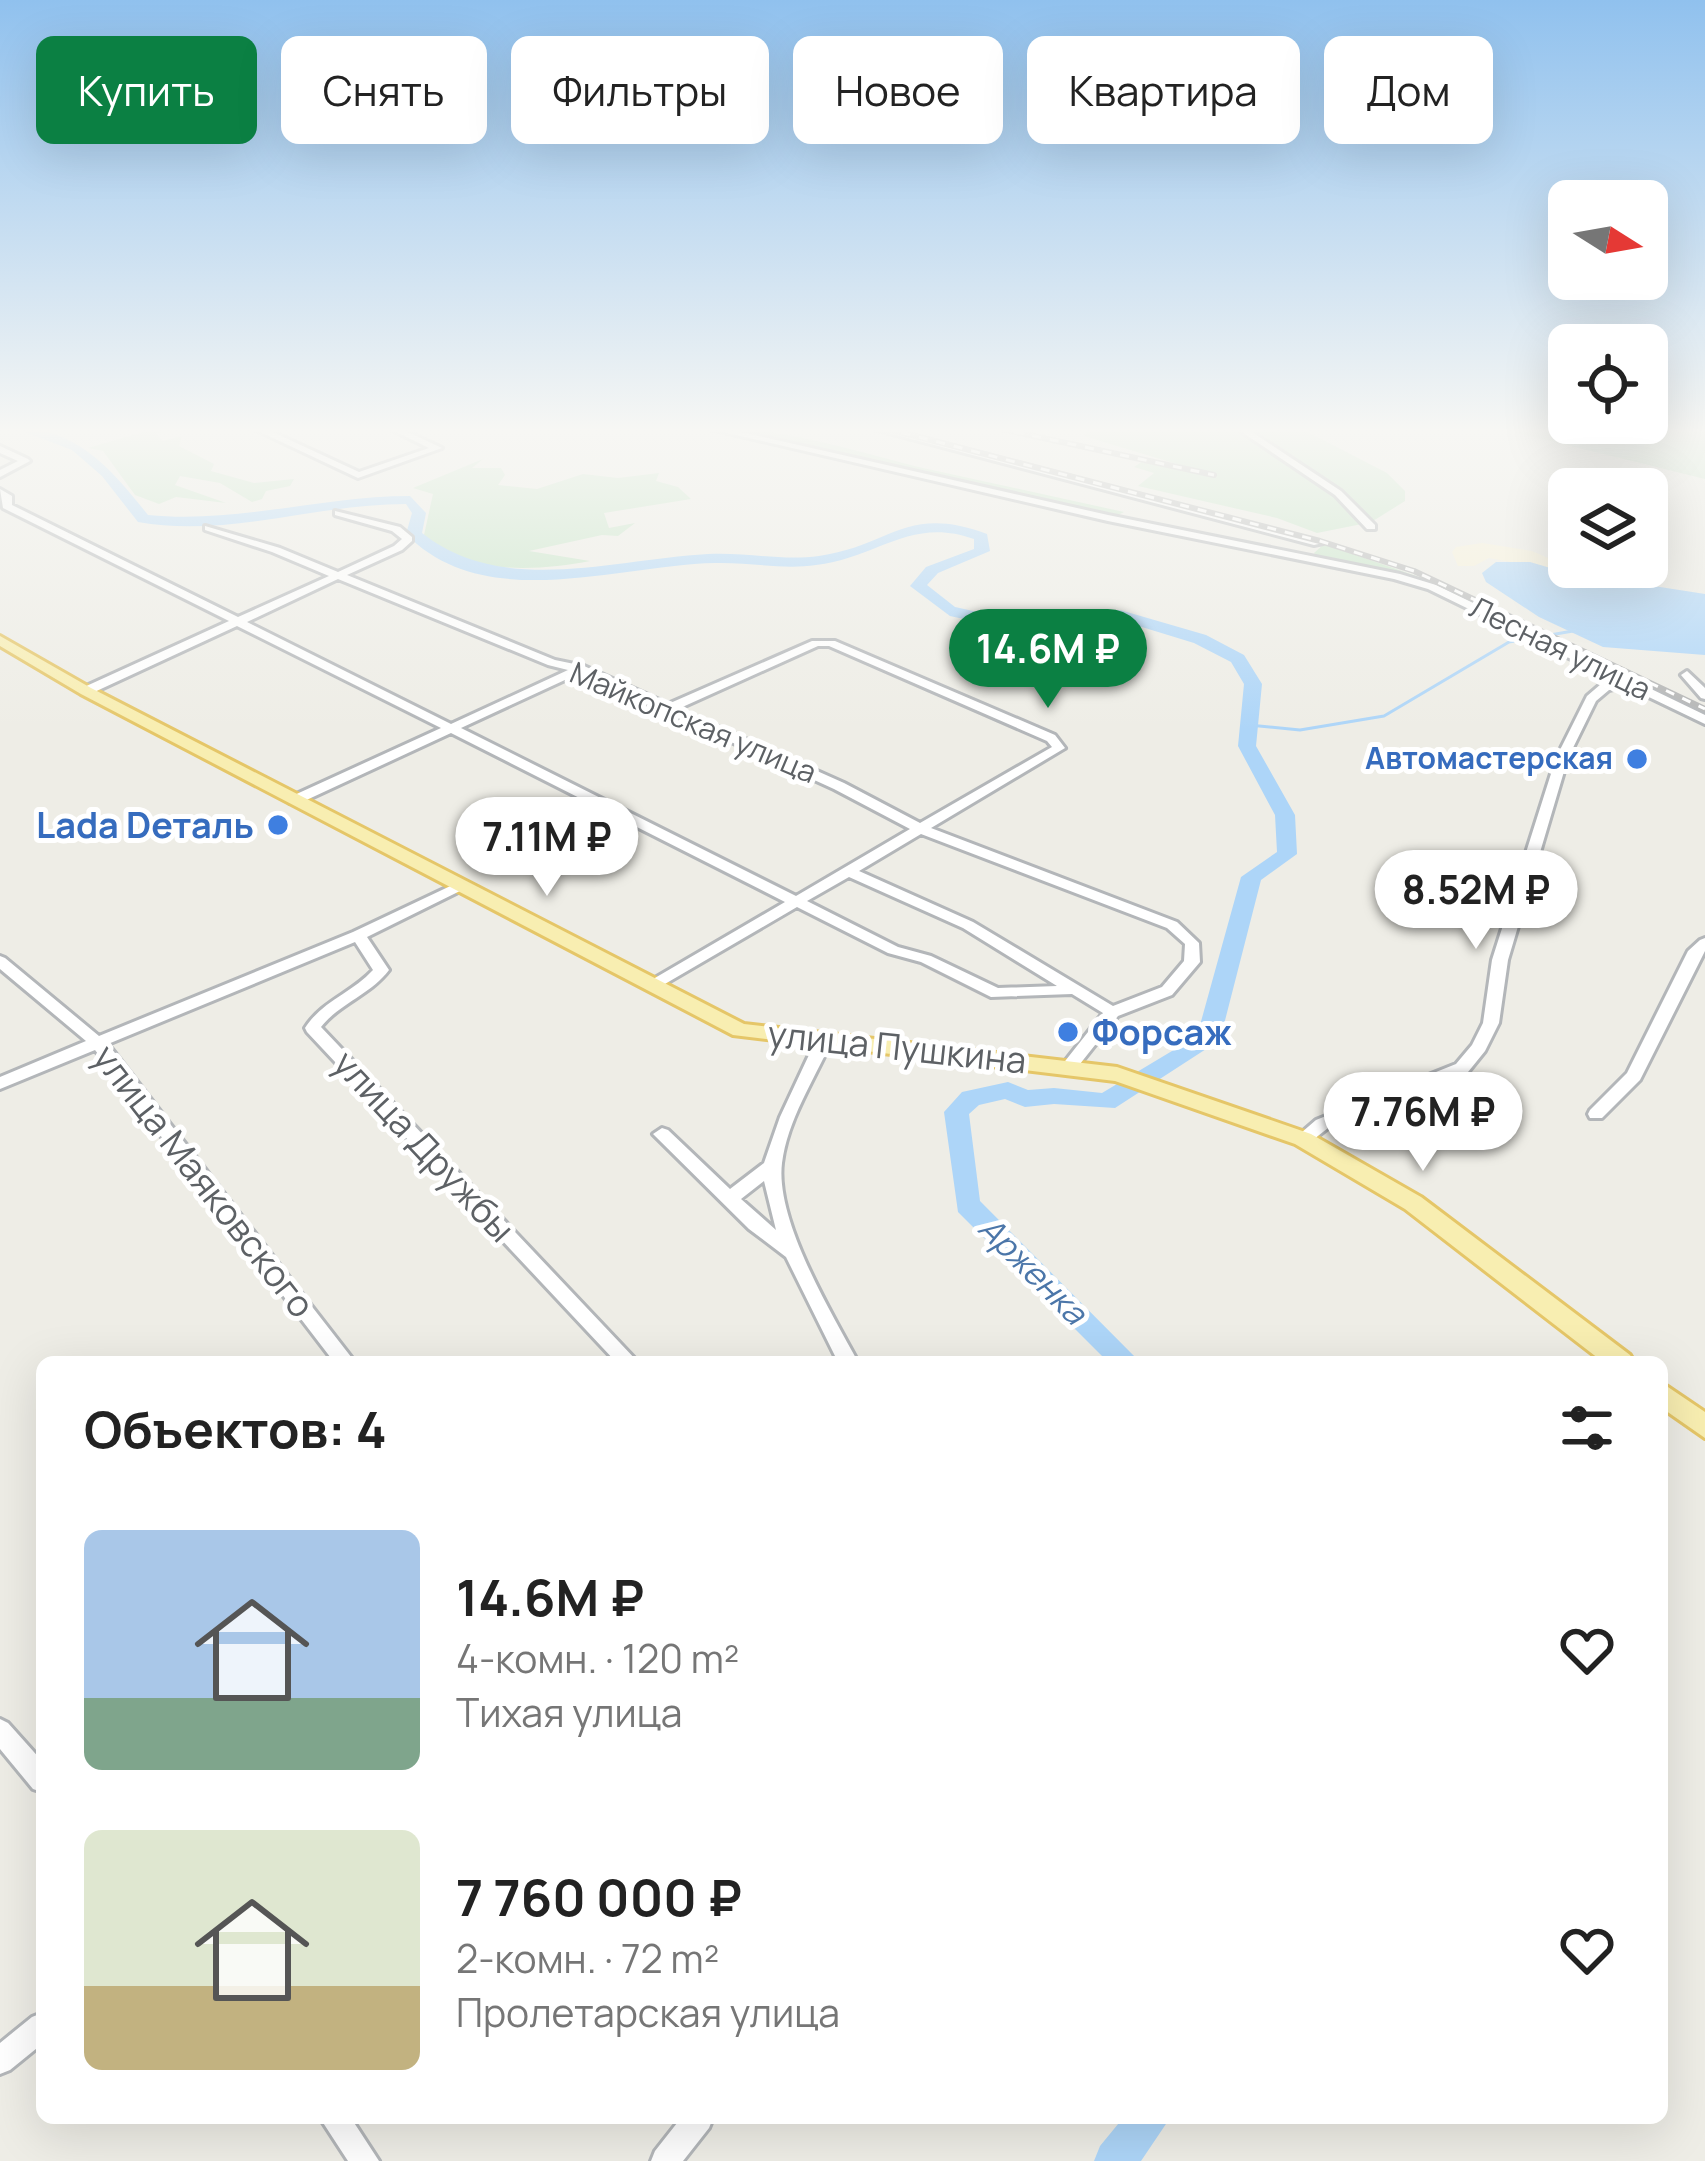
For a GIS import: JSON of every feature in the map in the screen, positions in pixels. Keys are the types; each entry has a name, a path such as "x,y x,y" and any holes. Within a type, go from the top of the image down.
{"main road":[{"name":"улица Пушкина","path":"0,640 86,691 740,1030 1117,1073 1303,1139 1412,1203 1613,1356"},
{"path":"1668,1398 1705,1426"}],"street":[{"path":"53,529 893,950 926,959 995,993 1070,990"},
{"name":"Майкопская улица","path":"211,529 552,663 580,669 839,786 920,829 1172,925 1192,943 1192,962 1167,991 1112,1012"},
{"path":"86,691 398,548 408,539 392,529"},
{"name":"Лесная улица","path":"1163,529 1396,575 1432,587 1705,720"},
{"path":"1263,529 1318,543"},
{"path":"653,985 1059,748 1051,739 1005,718 831,644 816,644 668,709"},
{"path":"295,800 580,669"},
{"path":"1687,675 1705,695"},
{"path":"1303,1139 1322,1124 1462,1067 1479,1048 1491,1022 1511,921 1526,887 1562,758 1591,699 1606,687 1628,682"},
{"path":"850,872 968,925 1112,1012 1070,1065"},
{"path":"0,1083 358,935 460,885"},
{"name":"улица Дружбы","path":"358,935 381,970 371,987 319,1016 313,1028 622,1356"},
{"path":"1596,1114 1634,1076 1696,951 1705,943"},
{"name":"улица Маяковского","path":"0,961 98,1043 340,1356"},
{"path":"729,1199 772,1166 823,1042"},
{"path":"662,1135 794,1252"},
{"path":"772,1166 779,1213 845,1356"},
{"path":"3,1741 36,1774"},
{"path":"0,2060 36,2032"},
{"path":"338,2124 365,2161"},
{"path":"664,2161 694,2124"}],"green space":[{"path":"425,529 627,529 618,536 602,535 529,551 590,561 525,568 459,558 424,535"},
{"path":"1324,544 1451,588 1705,715 1419,581 1317,558 1314,553"}],"sand":[{"path":"1482,543 1532,551 1548,558 1548,569 1489,558 1474,566 1458,566 1452,552 1456,547"}],"water":[{"path":"1496,562 1530,562 1548,567 1548,588 1667,588 1705,594 1705,655 1603,647 1539,617 1486,582 1482,573"}],"waterway":[{"name":"Арженка","path":"415,529 414,534 441,556 475,569 514,574 714,558 815,561 911,529"},
{"name":"Арженка","path":"959,529 982,537 982,551 932,570 918,586 950,611 1014,625 1120,615 1200,639 1238,659 1253,684 1247,746 1285,815 1287,854 1251,877 1208,1040 1106,1102 1054,1096 1025,1099 1008,1090 971,1098 956,1112 967,1205 1120,1356"},
{"path":"1249,725 1300,730 1384,716 1509,642 1573,631"},
{"name":"Арженка","path":"1115,2161 1144,2124"}],"railway":[{"path":"1273,529 1414,571 1705,709"}],"place":[{"name":"Автомастерская","path":"1637,759"},
{"name":"Lada Dеталь","path":"278,825"},
{"name":"Форсаж","path":"1068,1032"}]}
